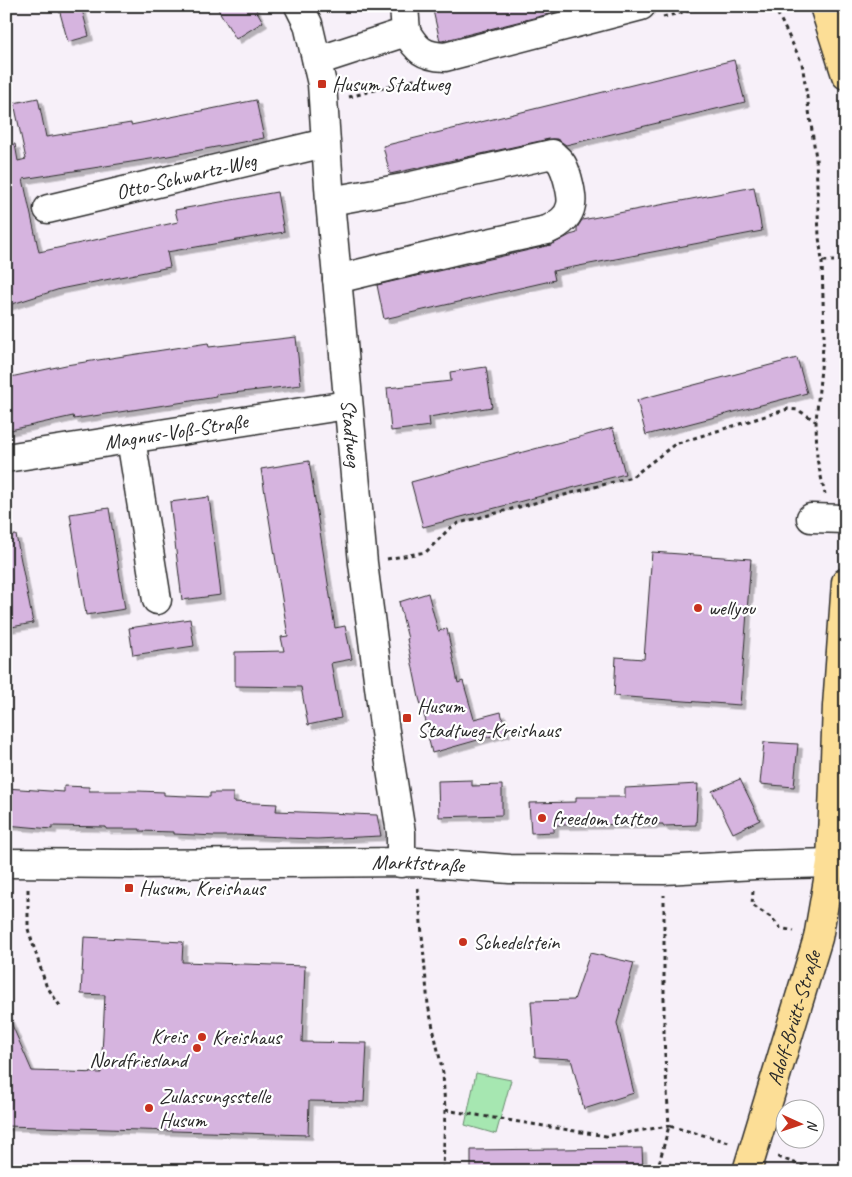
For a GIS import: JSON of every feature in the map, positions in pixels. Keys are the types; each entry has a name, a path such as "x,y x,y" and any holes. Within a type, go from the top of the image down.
{"main road":[{"path":"824,6 846,75"},
{"name":"Adolf-Brütt-Straße","path":"750,1160 818,938 838,863 837,706 846,582"},
{"path":"837,706 846,738"}],"street":[{"name":"Stadtweg","path":"300,6 308,24 322,84 325,143 363,563 384,725 401,833 409,863"},
{"path":"317,61 405,19 414,44 421,52 432,56 445,57 641,6"},
{"name":"Otto-Schwartz-Weg","path":"48,209 325,143"},
{"path":"330,201 403,188 552,154 563,164 570,187 572,205 560,224 547,230 337,279"},
{"name":"Magnus-Voß-Straße","path":"6,458 348,405"},
{"path":"131,439 157,600"},
{"name":"Marktstraße","path":"17,863 409,863 510,869 664,870 838,863"}],"path":[{"path":"774,6 802,63 816,158 824,336 816,421 817,459 829,519"},
{"path":"822,261 834,261"},
{"path":"363,563 426,552 450,528 459,523 632,477 675,444 788,409 798,410 816,421"},
{"path":"17,863 28,929 46,985 60,1006"},
{"path":"409,863 428,1005 443,1073 443,1171"},
{"path":"755,865 752,905 772,918 780,928 818,938"},
{"path":"658,1171 669,1126 664,1038 664,870"},
{"path":"444,1110 606,1136 669,1126 750,1160 818,1171"}],"green space":[{"path":"476,1073 511,1080 496,1134 465,1125"}],"building":[{"path":"81,6 89,36 68,42 59,9"},
{"path":"216,6 254,6 263,22 236,39"},
{"path":"432,6 565,6 565,10 440,41"},
{"path":"734,60 745,102 566,145 557,139 549,139 390,174 383,146"},
{"path":"38,98 46,137 131,123 131,125 256,100 264,138 163,157 23,179 39,252 178,222 175,210 277,192 284,232 167,252 170,267 60,289 6,306 6,145 15,144 18,161 26,159 14,103"},
{"path":"754,187 762,231 553,271 555,280 384,319 377,285 551,245 577,233 577,228 582,220"},
{"path":"296,337 301,385 216,395 217,397 74,419 73,416 6,431 6,378 66,365 208,343 209,347"},
{"path":"797,358 807,393 646,435 637,400"},
{"path":"486,367 492,407 429,417 430,426 391,431 387,388 451,381 450,372"},
{"path":"613,428 625,474 423,527 411,482"},
{"path":"309,461 335,628 345,626 352,659 331,663 341,718 308,725 301,687 235,686 235,652 284,651 281,637 288,636 261,469"},
{"path":"209,497 221,595 182,600 170,502"},
{"path":"109,508 125,609 86,615 70,514"},
{"path":"16,535 33,623 6,628 6,536"},
{"name":"wellyou","path":"652,552 751,559 740,705 614,696 616,657 644,659"},
{"path":"428,593 438,631 447,629 458,683 463,681 474,719 501,712 506,732 432,753 427,732 429,732 419,698 399,602"},
{"path":"190,619 194,646 133,655 129,628"},
{"path":"764,742 798,744 794,787 760,784"},
{"path":"740,779 760,820 733,833 712,791"},
{"path":"472,780 472,786 502,785 502,815 439,817 438,781"},
{"path":"698,784 696,825 554,825 554,832 531,833 529,803 576,802 576,797 625,797 625,788"},
{"path":"64,786 89,787 89,791 164,792 164,795 210,797 210,793 233,793 233,802 277,804 276,811 377,815 381,836 317,839 174,834 174,832 140,831 140,829 106,829 106,827 52,826 52,829 6,825 6,788 64,792"},
{"name":"Kreishaus","path":"84,937 183,942 182,962 305,966 302,1042 367,1043 364,1102 309,1101 308,1135 6,1126 6,1011 32,1071 101,1073 105,995 81,994"},
{"path":"590,953 634,963 617,1023 634,1093 584,1109 571,1059 535,1057 531,1001 574,1000"},
{"path":"642,1148 643,1171 471,1171 471,1150"}],"place":[{"name":"Husum Stadtweg","path":"322,84"},
{"name":"wellyou","path":"698,608"},
{"name":"Husum Stadtweg-Kreishaus","path":"407,718"},
{"name":"freedom tattoo","path":"542,818"},
{"name":"Husum, Kreishaus","path":"129,888"},
{"name":"Schedelstein","path":"463,942"},
{"name":"Kreishaus","path":"202,1037"},
{"name":"Kreis Nordfriesland","path":"197,1048"},
{"name":"Zulassungsstelle Husum","path":"149,1108"}]}
